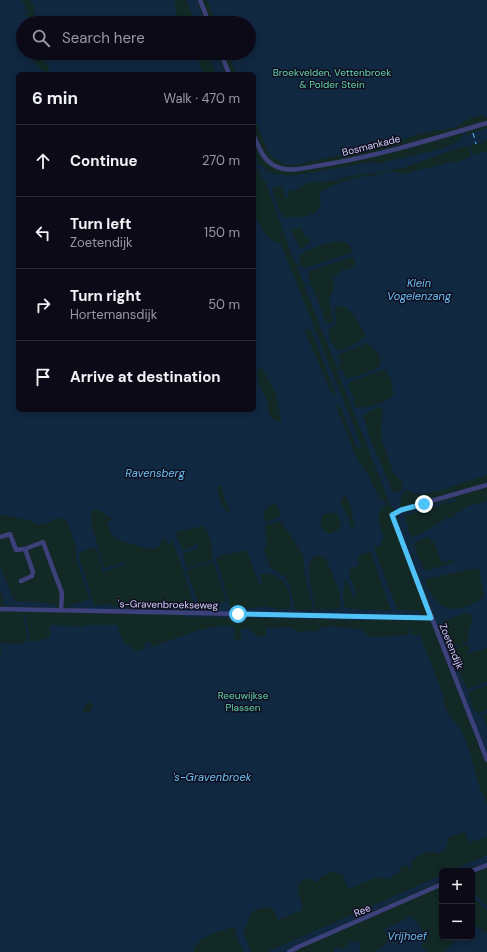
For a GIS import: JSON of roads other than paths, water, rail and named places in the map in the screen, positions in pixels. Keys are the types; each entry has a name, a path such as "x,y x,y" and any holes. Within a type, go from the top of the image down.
{"street":[{"path":"200,0 206,16"},
{"path":"224,60 228,72"},
{"name":"Bosmankade","path":"256,141 262,155 269,162 279,168 289,170 302,169 364,156 487,123"},
{"name":"Zoetendijk","path":"487,485 399,511 392,515 487,760"},
{"path":"0,537 10,534 16,550 25,549 43,542 62,593 61,610"},
{"path":"21,581 32,576 33,572 25,549"},
{"name":"'s-Gravenbroekseweg","path":"0,609 431,618"},
{"path":"475,870 487,864"},
{"name":"Ree","path":"289,952 439,885"}],"water":[{"name":"Ravensberg","path":"0,0 22,0 25,4 25,10 28,11 29,14 26,12 24,15 30,16 16,16 16,60 33,60 37,66 45,72 16,72 16,412 256,412 256,217 267,236 281,244 362,447 357,448 340,406 339,404 337,405 336,406 357,459 369,476 379,498 385,501 387,505 382,507 379,515 384,538 381,541 382,545 374,548 397,609 422,611 419,615 381,615 240,613 237,611 108,610 106,608 104,610 72,608 69,607 73,604 90,599 76,560 76,546 66,520 62,518 53,519 51,522 36,525 32,521 0,514","holes":["309,328 336,394 335,396 331,393 305,330","259,368 262,368 276,393 281,418 281,421 279,422 274,420 270,415 267,401 258,380","220,485 222,486 223,495 230,512 228,512 222,505 217,489","346,496 350,505 355,528 352,529 348,517 340,502 343,497","275,503 281,513 278,518 265,522 264,512 268,506","93,509 110,516 111,521 107,522 110,532 119,540 148,548 155,548 159,546 164,537 169,545 173,542 194,604 125,607 112,606 108,603 104,605 94,605 79,558 80,552 94,547 95,550 97,550 103,572 126,564 126,562 104,568 91,523 91,511","332,512 339,517 341,527 335,532 328,534 321,528 322,516","281,521 303,555 305,574 313,609 312,611 296,610 294,608 289,584 286,578 270,567 264,550 267,544 265,525","203,526 210,537 213,560 188,568 186,567 183,554 198,548 197,543 193,545 193,547 183,550 177,538 177,532","247,550 259,585 262,584 260,575 266,573 279,578 286,584 291,608 280,610 266,606 250,608 230,607 216,559 223,555","371,552 391,610 390,611 349,609 344,607 343,595 345,579 350,586 352,597 354,598 356,596 349,570 359,565 359,555","321,555 326,559 339,591 341,609 315,610 309,567 309,564 314,556","214,562 226,602 212,607 200,607 186,570"]},
{"path":"30,0 174,0 177,16 34,16 34,5"},
{"path":"186,0 196,0 202,16 192,16"},
{"name":"Broekvelden, Vettenbroek & Polder Stein","path":"207,0 487,0 487,118 482,115 463,121 458,126 453,128 417,134 393,144 288,165 270,155 256,122 256,72 236,72 231,60 256,60 256,16 213,16"},
{"path":"45,60 198,60 202,72 50,72"},
{"path":"211,60 220,60 224,72 215,72"},
{"name":"Klein Vogelenzang","path":"487,128 487,139 481,143 471,145 470,147 473,155 487,151 487,475 444,490 419,494 405,490 402,498 401,512 405,513 456,498 457,500 404,516 411,537 421,534 445,519 454,517 454,514 463,511 463,509 467,508 468,506 487,501 487,648 467,654 466,652 469,651 469,645 462,644 468,642 469,628 473,620 469,613 445,620 443,622 446,635 451,646 457,645 458,647 453,649 457,657 454,659 467,689 487,682 487,685 468,692 474,711 479,713 487,710 487,714 482,715 487,728 487,756 412,559 414,557 413,555 410,555 399,528 397,510 395,510 389,503 297,266 298,263 295,263 265,181 256,168 256,158 257,164 261,165 270,173 290,176 370,162 377,164 440,149 456,143 463,136 463,132 467,135","holes":["468,146 471,156 457,162 403,174 390,171 373,176 347,180 323,190 320,194 321,205 315,213 305,217 284,217 280,213 272,189 280,185 283,186 285,198 288,198 288,191 298,189 307,183 332,181 359,174 377,173 403,168 461,147","293,228 301,228 304,235 309,238 310,243 302,248 299,246 291,231","338,241 343,242 348,244 352,250 352,253 304,268 300,265 299,255 318,246","352,257 355,259 355,265 347,270 343,270 332,278 334,286 329,302 333,321 332,323 328,324 325,321 312,285 309,286 308,283 310,281 308,274 309,271","335,306 346,307 355,316 366,336 348,348 339,351 329,338 330,335 328,329 336,325","367,343 379,355 381,362 380,366 374,370 347,379 342,369 340,369 339,366 341,365 338,355","385,369 390,377 394,394 377,404 357,408 353,402 354,399 348,384 349,382","379,407 383,409 381,431 382,440 394,474 403,483 400,491 392,492 368,433 363,415","429,537 431,542 434,541 442,563 450,560 453,560 454,562 426,571 423,569 417,556 414,543","476,568 480,570 484,594 482,599 465,607 453,609 448,608 442,606 431,593 425,579"]},
{"path":"0,565 11,594 16,601 46,603 56,605 56,608 5,606 0,587"},
{"name":"'s-Gravenbroek","path":"23,614 25,614 31,642 50,638 50,625 85,627 86,625 117,625 123,641 138,651 145,648 145,642 150,642 151,647 202,630 223,626 234,626 235,641 241,640 240,630 248,628 259,637 266,636 266,628 291,627 297,632 319,631 319,628 330,626 359,629 372,638 409,635 409,630 412,630 412,635 421,635 423,647 425,647 444,698 445,706 461,730 467,743 479,786 487,806 487,837 470,842 465,832 449,837 445,850 438,854 433,852 424,853 411,861 412,868 409,869 406,865 399,868 401,871 388,879 378,877 348,889 342,875 333,871 319,878 317,882 306,878 298,886 302,910 278,920 273,909 266,907 251,912 246,927 243,931 251,952 244,952 238,941 235,928 232,927 203,939 195,947 193,952 0,952 0,656 2,653 0,643 20,644 28,641","holes":["89,702 93,706 90,712 86,713 83,711 86,703"]},
{"path":"487,855 487,862 478,866 476,865 471,868 458,868"},
{"path":"439,876 439,882 374,910 285,952 267,952"},
{"path":"475,894 487,906 487,911 475,899"},
{"name":"Vrijhoef","path":"412,916 427,937 421,946 429,952 375,952 391,940 383,930 390,927 390,925 395,925 405,919 405,917"},
{"name":"Vrijhoef","path":"475,926 487,933 487,952 444,952 456,940 475,940"},
{"name":"Vrijhoef","path":"359,941 360,952 334,952 335,948 338,947 340,950 347,947 350,942"}],"waterway":[{"path":"184,616 234,617"},
{"path":"235,617 318,619"},
{"path":"321,619 382,620"}],"park label":[{"name":"Reeuwijkse Plassen","path":"243,700"}]}
